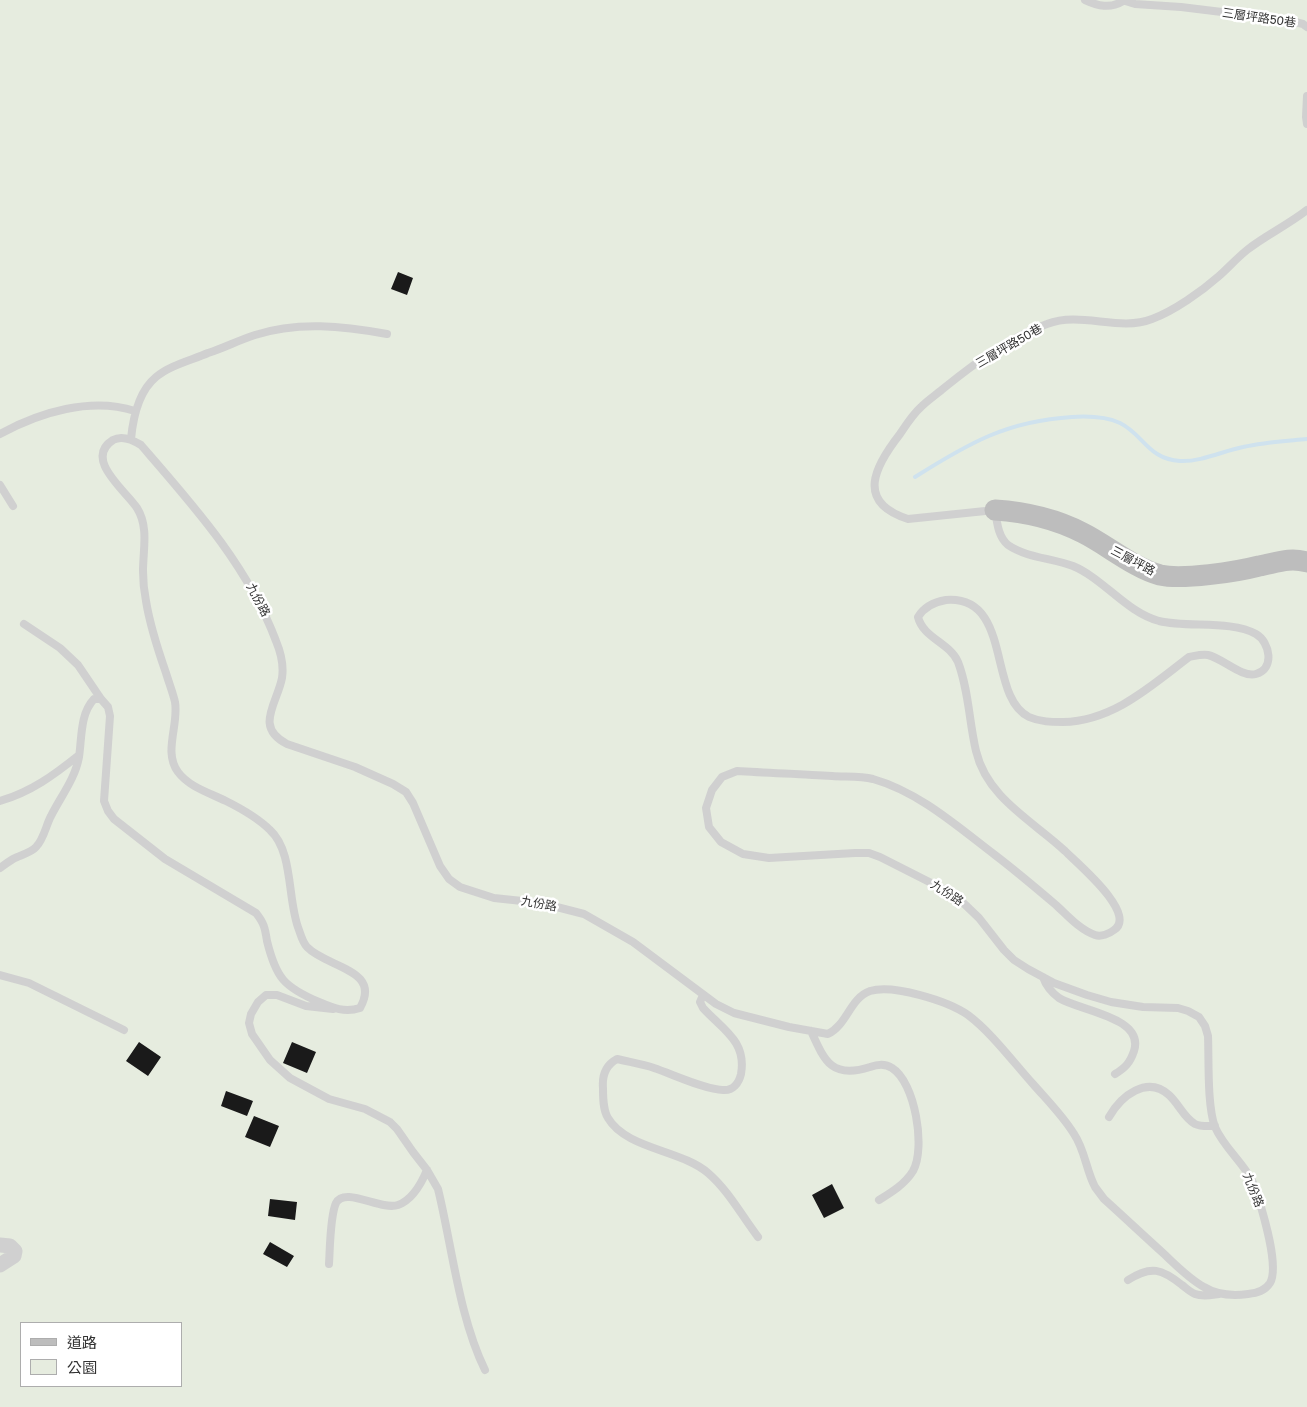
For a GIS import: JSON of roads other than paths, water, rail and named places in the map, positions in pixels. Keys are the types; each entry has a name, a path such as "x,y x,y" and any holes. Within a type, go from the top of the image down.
{"street":[{"name":"三層坪路","path":"995,510 1043,516 1082,532 1159,575 1174,576 1233,571 1296,559 1307,562"},
{"path":"0,1245 10,1246 15,1251 14,1256 0,1264"}],"lane":[{"path":"1085,0 1105,6 1116,5 1122,0"},
{"name":"三層坪路50巷","path":"1122,0 1136,4 1180,7 1287,20 1303,24 1307,27"},
{"path":"1307,96 1307,124"},
{"name":"三層坪路50巷","path":"995,510 908,519 895,515 884,508 877,499 874,488 878,467 920,407 964,372 1036,328 1050,323 1073,320 1132,323 1152,319 1188,298 1218,277 1246,250 1307,210"},
{"path":"387,334 330,325 294,327 256,335 178,365 156,376 146,389 136,411 131,439 117,438 108,443 103,454 102,464 138,509 142,519 145,533 143,572 146,601 175,703 175,723 171,750 173,763 178,773 193,785 252,816 272,831 280,844 286,863 296,925 301,937 307,947 337,966 354,973 362,980 366,988 365,1000 360,1008 351,1011 321,1009 306,1006 277,994 266,995 258,1002 251,1014 249,1023 252,1034 270,1060 290,1078 304,1087 329,1099 365,1110 390,1122 398,1129 412,1152 427,1170 438,1189 475,1349 486,1370"},
{"path":"0,434 36,417 75,408 110,405 136,411"},
{"name":"九份路","path":"131,439 141,445 215,535 239,567 268,620 281,654 283,668 282,679 269,719 272,731 278,740 355,767 406,792 414,803 440,866 449,879 460,887 494,898 541,903 584,914 633,942 716,1004 734,1013 753,1019 828,1034 837,1030 858,999 869,992 882,990 927,997 955,1007 969,1016 996,1043 1074,1133 1081,1146 1095,1187 1104,1199 1185,1274 1204,1288 1219,1294 1244,1295 1260,1293 1269,1284 1274,1273 1273,1262 1255,1188 1246,1170 1222,1139 1215,1126 1211,1108 1208,1036 1205,1026 1199,1017 1178,1008 1143,1007 1111,1002 1054,983 1014,960 968,906 955,895 880,856 869,853 855,853 769,858 743,854 721,842 709,827 706,808 712,790 722,777 737,771 870,778 892,786 944,817 1010,866 1082,928 1097,936 1109,934 1118,928 1121,920 1118,908 1097,882 1062,849 1005,802 990,782 981,768 976,751 971,718 958,661 950,651 920,626 918,617 922,611 934,602 948,600 964,603 976,608 984,615 1010,696 1018,709 1030,717 1050,722 1076,722 1092,719 1124,705 1189,657 1201,654 1209,655 1244,673 1256,674 1265,669 1269,662 1268,651 1258,635 1248,631 1220,626 1171,623 1146,615 1073,566 1019,550 1007,544 1001,536 995,510"},
{"path":"0,484 13,506"},
{"path":"24,624 60,648 78,665 100,699 108,706 110,716 104,801 114,819 166,860 256,912 264,922 273,962 283,980 298,993 340,1009"},
{"path":"0,868 36,847 77,765 85,714 94,699 100,699"},
{"path":"0,801 19,796 35,787 79,755"},
{"path":"0,975 29,983 124,1030"},
{"path":"1043,977 1046,986 1060,998 1117,1021 1128,1027 1135,1035 1135,1047 1131,1060 1124,1069 1115,1074"},
{"path":"703,994 700,1002 702,1008 735,1039 740,1049 741,1073 738,1082 732,1088 724,1091 651,1067 617,1059 609,1064 605,1071 603,1085 604,1109 616,1128 627,1137 692,1162 707,1172 720,1184 758,1237"},
{"path":"811,1031 823,1057 831,1065 854,1071 884,1064 900,1073 915,1108 918,1153 915,1168 906,1181 879,1200"},
{"path":"1109,1117 1116,1105 1130,1093 1144,1086 1157,1088 1168,1094 1196,1125 1215,1126"},
{"path":"329,1264 333,1217 339,1199 343,1196 351,1196 378,1205 398,1205 406,1200 414,1191 422,1181 427,1170"},
{"path":"1128,1280 1136,1274 1150,1270 1161,1271 1168,1274 1193,1294 1204,1296 1219,1294"}],"waterway":[{"path":"915,477 971,444 989,436 1028,423 1049,419 1072,417 1108,419 1128,428 1160,456 1180,461 1204,458 1251,445 1307,439"}]}
